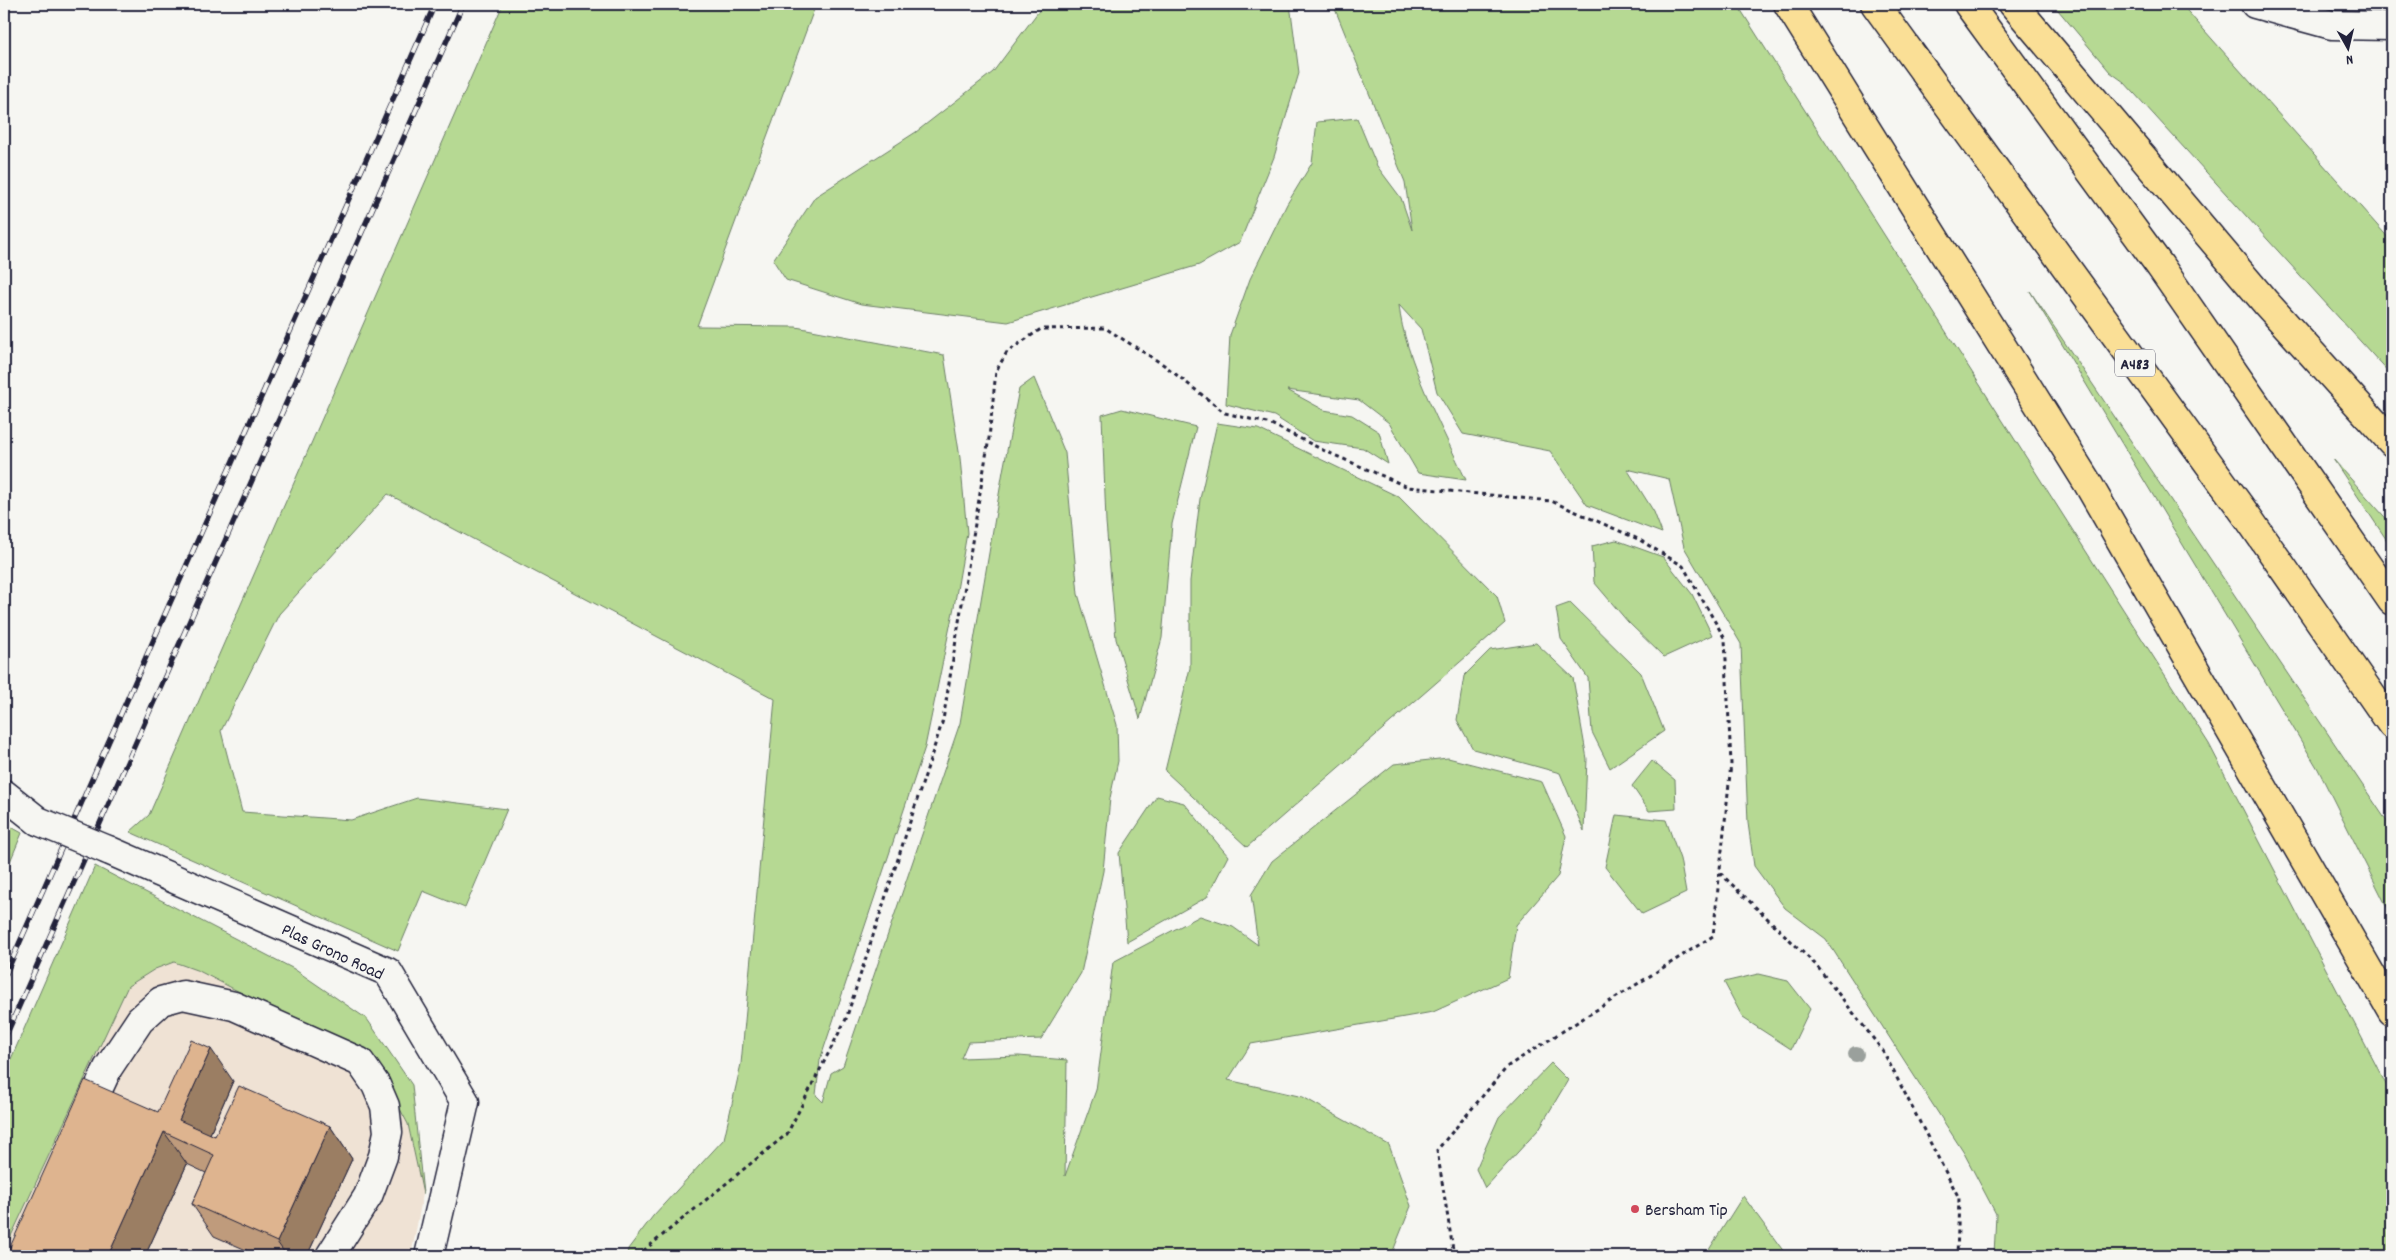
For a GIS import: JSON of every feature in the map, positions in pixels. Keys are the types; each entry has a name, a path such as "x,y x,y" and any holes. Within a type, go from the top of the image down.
{"highway":[{"path":"1788,4 2087,482 2392,1011"},
{"name":"A483","path":"1875,4 2249,519 2392,725"},
{"path":"1968,4 2160,266 2392,601"},
{"path":"2013,4 2266,303 2392,442"}],"street":[{"path":"2255,4 2332,25 2392,26"},
{"name":"Plas Grono Road","path":"4,794 38,820 388,972 465,1102 429,1256"},
{"path":"76,1140 108,1068 140,1020 161,1001 183,996 208,999 234,1006 360,1062 376,1085 385,1106 388,1132 383,1156 368,1196 330,1256"}],"path":[{"path":"637,1256 787,1134 846,1019 943,720 989,438 996,371 1006,352 1041,329 1105,328 1164,365 1225,412 1271,424 1325,451 1408,487 1551,501 1638,539 1683,566 1725,639 1731,764 1713,936 1508,1066 1438,1150 1454,1256"},
{"path":"1720,873 1816,966 1883,1051 1959,1198 1957,1256"}],"shaded area":[{"path":"174,962 199,971 375,1062 408,1124 423,1194 411,1256 4,1256 4,1251 128,986 155,969"}],"green space":[{"path":"503,4 816,4 697,326 796,327 944,355 960,458 967,533 925,747 820,1060 816,1095 823,1102 831,1073 843,1066 960,723 1019,389 1034,378 1065,453 1078,594 1117,725 1118,761 1110,798 1103,871 1081,973 1041,1039 968,1042 961,1058 1019,1056 1067,1060 1065,1176 1096,1090 1113,962 1200,916 1233,927 1258,945 1251,895 1272,861 1394,764 1448,758 1542,782 1566,836 1558,876 1516,925 1508,978 1433,1012 1251,1044 1228,1080 1303,1097 1389,1145 1411,1206 1391,1256 627,1256 628,1249 653,1216 724,1139 741,1064 775,699 388,494 279,614 221,731 242,812 351,820 417,798 507,809 465,908 423,891 398,951 130,832 149,815"},
{"path":"1044,4 1290,4 1299,73 1274,157 1240,242 1199,265 1008,322 861,304 786,280 773,260 815,197 916,132 993,72"},
{"path":"1333,4 1737,4 2209,744 2392,1096 2392,1256 1994,1256 1996,1214 1964,1153 1826,939 1785,908 1754,866 1748,823 1741,644 1684,547 1669,479 1627,469 1654,512 1662,533 1587,505 1550,451 1463,434 1437,392 1421,329 1399,305 1402,326 1416,370 1466,480 1418,473 1389,423 1359,400 1287,390 1324,410 1352,415 1379,432 1388,464 1363,448 1313,441 1274,416 1226,404 1230,335 1250,279 1287,204 1312,163 1317,122 1357,118 1377,166 1401,198 1412,230 1405,182"},
{"path":"2053,4 2181,4 2392,242 2392,376 2124,82 2110,72"},
{"path":"2030,291 2392,829 2392,917 2318,769"},
{"path":"1122,409 1196,427 1172,524 1162,638 1140,719 1116,639 1106,522 1102,415"},
{"path":"1217,423 1258,429 1399,497 1497,596 1505,623 1247,847 1165,771 1190,668 1190,581 1200,499"},
{"path":"2333,459 2392,525 2392,548"},
{"path":"1616,540 1663,557 1692,594 1712,635 1664,657 1628,622 1594,582 1592,546"},
{"path":"1570,603 1641,673 1664,731 1610,768 1592,732 1588,678 1561,639 1556,608"},
{"path":"1536,643 1573,678 1587,759 1584,831 1560,773 1473,749 1457,720 1464,676 1490,650"},
{"path":"1652,761 1675,780 1676,809 1649,811 1632,786"},
{"path":"1157,796 1184,803 1228,856 1207,897 1127,942 1119,853"},
{"path":"1616,815 1666,820 1680,859 1686,893 1642,914 1605,867"},
{"path":"4,823 22,833 4,876"},
{"path":"95,866 294,969 367,1019 412,1085 423,1194 408,1124 375,1062 199,971 174,962 155,969 128,986 4,1251 4,1075"},
{"path":"1758,974 1788,981 1810,1009 1791,1049 1743,1018 1724,982"},
{"path":"1551,1063 1568,1080 1539,1129 1485,1188 1476,1169 1499,1117"},
{"path":"1743,1196 1787,1256 1705,1256"}],"building":[{"path":"191,1040 211,1049 179,1120 215,1136 239,1086 330,1126 277,1242 192,1204 214,1155 164,1132 108,1256 6,1256 85,1080 158,1112"}],"railway":[{"path":"4,978 435,4"},
{"path":"4,1040 463,4"}],"place":[{"name":"Bersham Tip","path":"1635,1209"}]}
